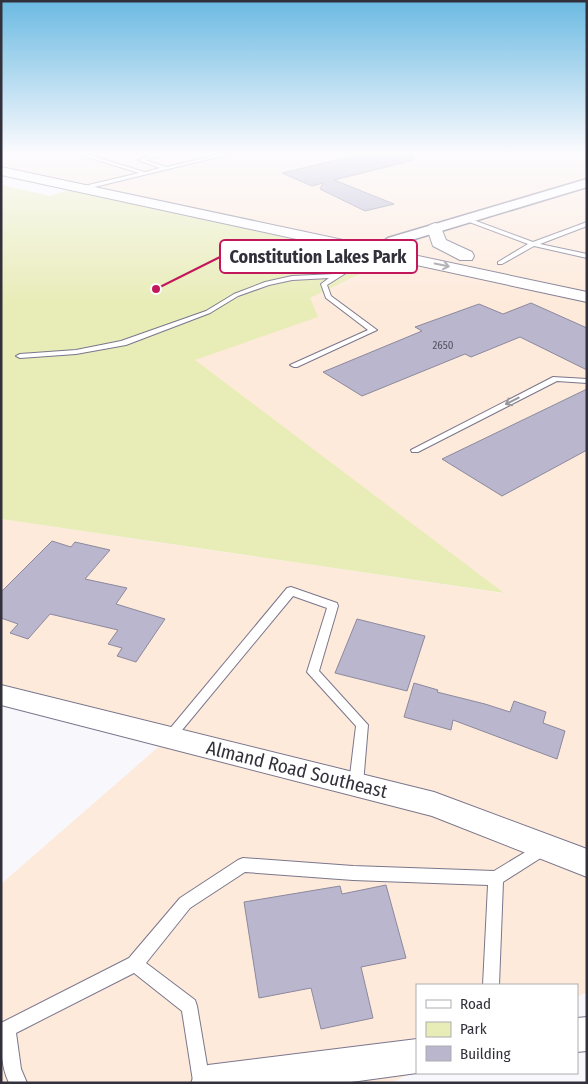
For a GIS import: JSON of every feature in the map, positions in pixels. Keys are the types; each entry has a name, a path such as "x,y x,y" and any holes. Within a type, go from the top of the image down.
{"highway":[{"path":"158,205 587,297"},
{"path":"217,205 587,281"},
{"path":"435,228 439,244 466,256"}],"street":[{"path":"377,252 393,241 513,205"},
{"name":"Almand Road Southeast","path":"1,694 434,804 587,863"},
{"path":"208,1083 416,1056"}],"lane":[{"path":"466,219 533,244 587,256"},
{"path":"500,263 533,244 587,224"},
{"path":"294,365 373,330 328,297 324,284 377,252"},
{"path":"20,356 76,352 123,343 208,312 236,296 267,283 292,278 337,276"},
{"path":"415,450 556,379 587,381"},
{"path":"169,737 291,591 333,606 313,672 362,725 356,784"},
{"path":"18,1083 12,1071 8,1029 136,964 185,903 242,866 353,873 496,878 545,847"},
{"path":"491,984 496,878"},
{"path":"136,964 189,1006 202,1083"}],"shaded area":[{"path":"136,205 587,205 587,992 578,996 578,984 416,984 416,1071 390,1083 1,1083 1,884 163,743 1,692 1,519 502,593 189,356 389,260"}],"green space":[{"path":"1,205 136,205 389,260 310,298 318,317 195,360 504,593 1,519"}],"building":[{"path":"352,205 392,205 365,211"},
{"path":"531,303 587,328 587,370 520,337 471,357 465,354 362,396 323,372 422,331 415,327 479,304 503,314"},
{"path":"587,389 587,450 502,496 442,459"},
{"path":"52,541 71,547 75,542 110,550 85,579 127,588 116,604 165,619 136,662 117,656 122,648 108,644 118,630 50,614 28,639 10,633 18,624 1,618 1,592"},
{"path":"357,619 425,636 407,691 335,673"},
{"path":"414,683 438,690 437,692 510,712 514,701 546,712 543,723 565,731 557,759 453,720 451,730 404,717"},
{"path":"386,885 406,958 361,967 373,1018 321,1029 311,988 259,998 244,902 340,886 342,894"}],"place":[{"name":"Constitution Lakes Park","path":"156,289"}]}
